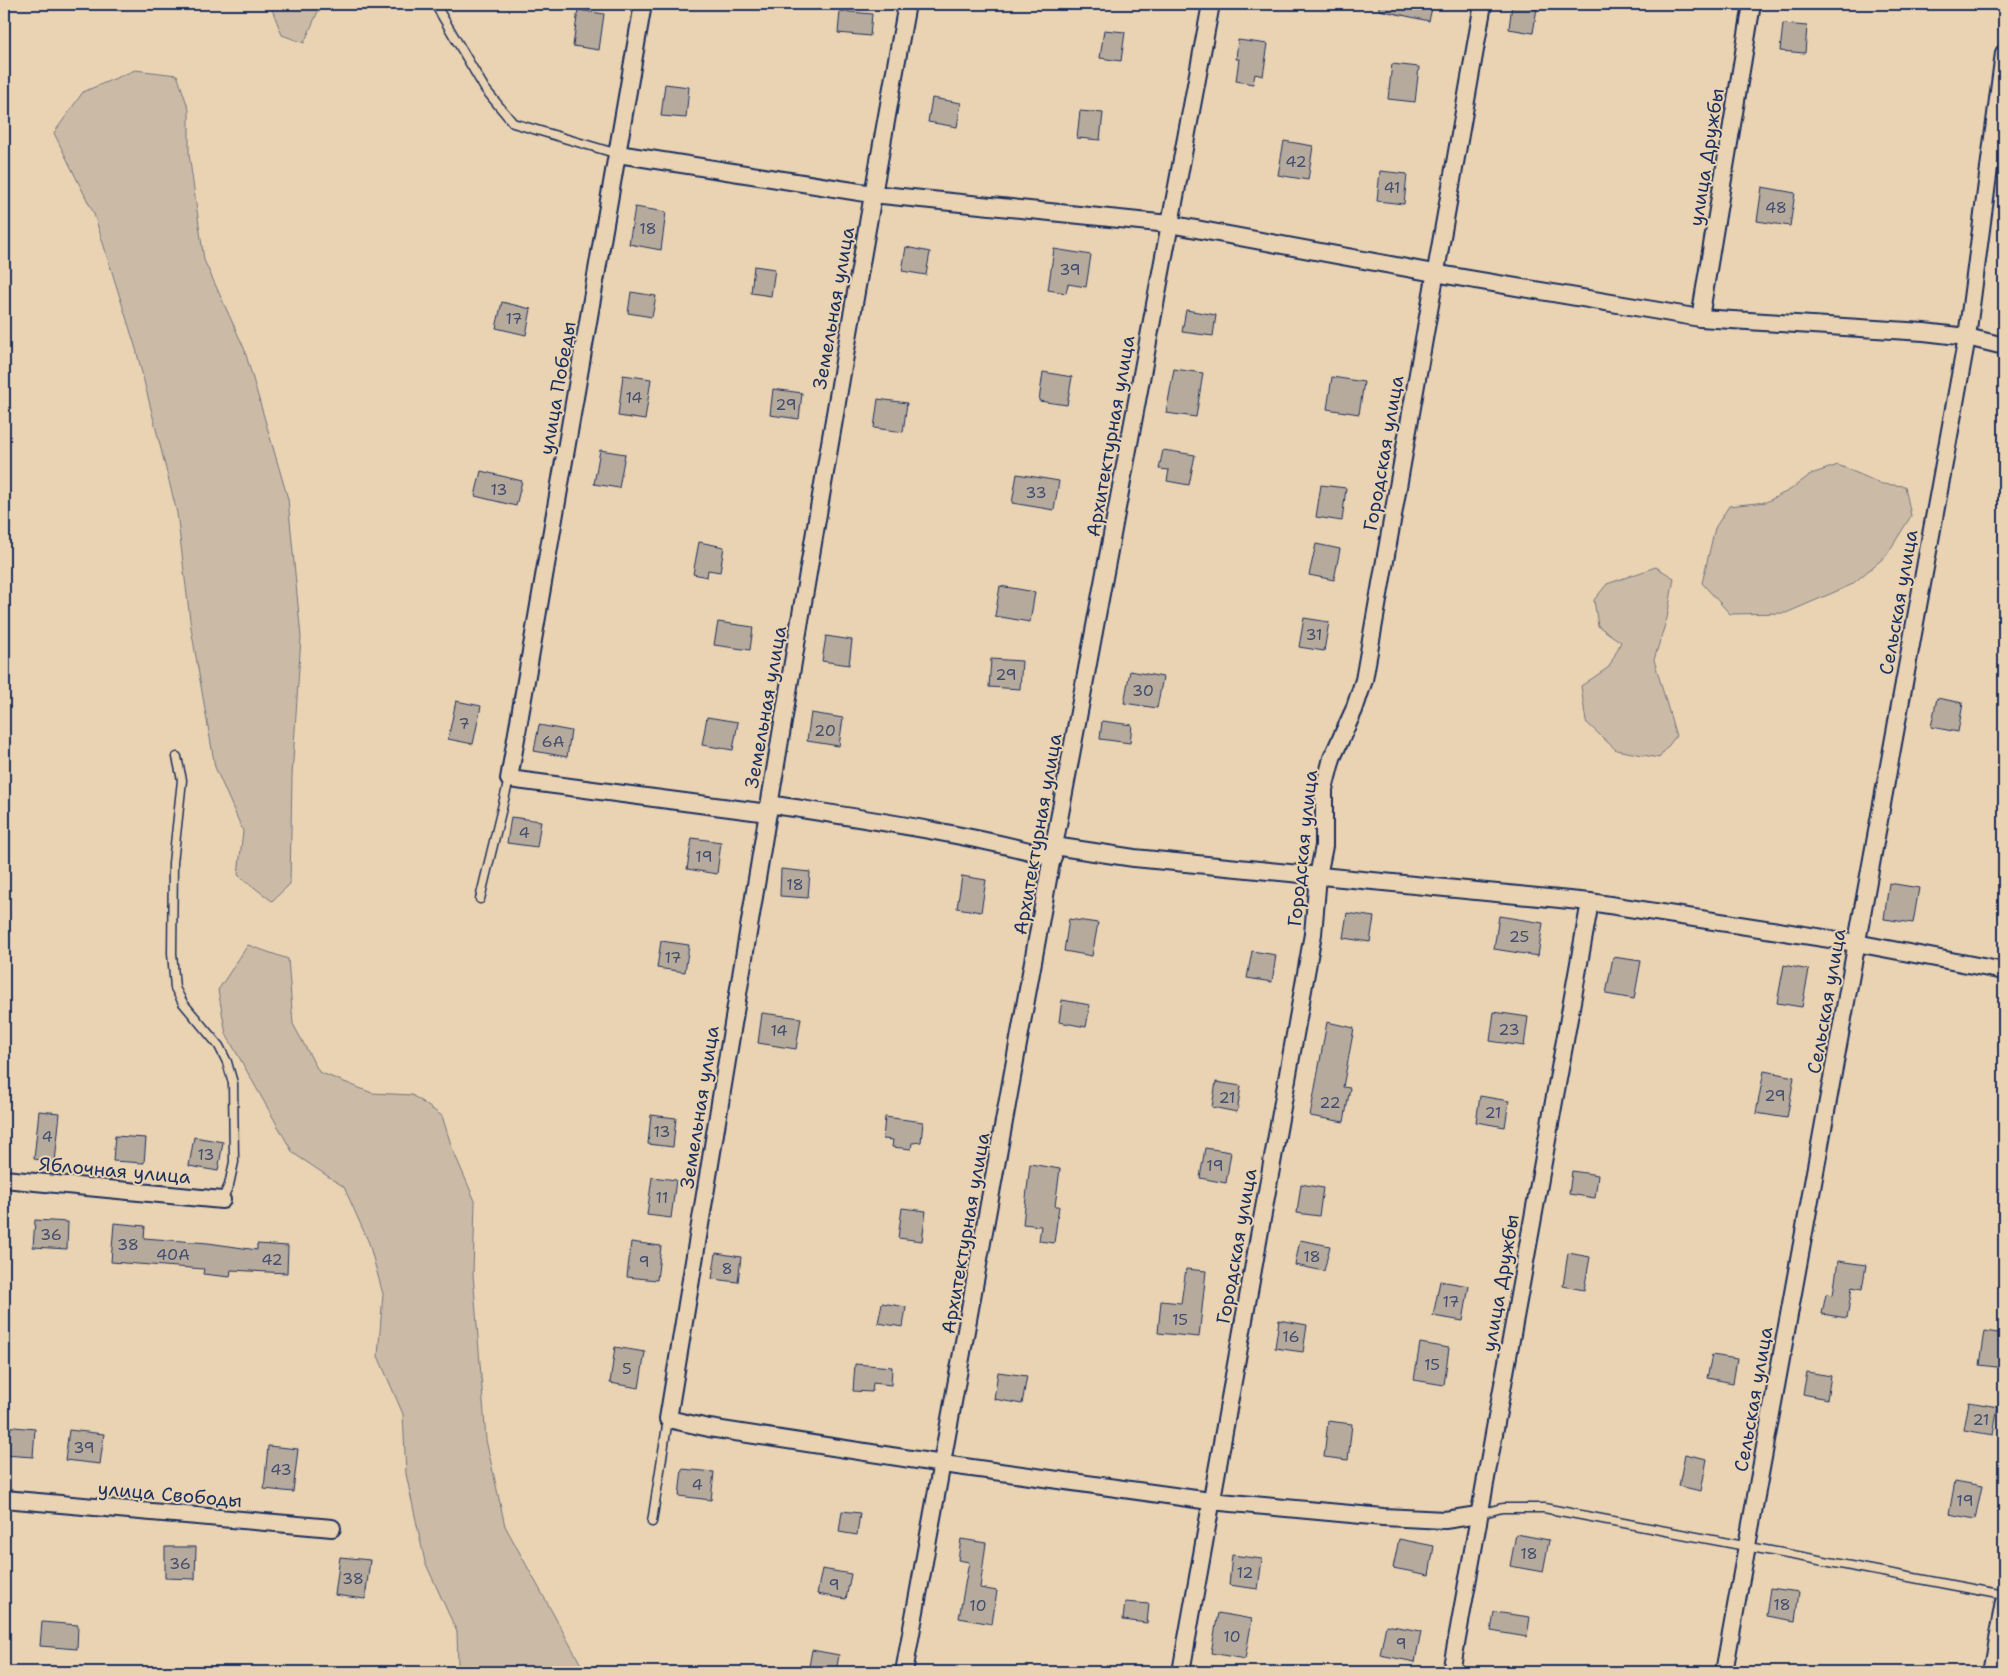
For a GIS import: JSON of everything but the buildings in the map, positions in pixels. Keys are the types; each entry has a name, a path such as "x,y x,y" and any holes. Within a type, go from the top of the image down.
{"street":[{"name":"улица Победы","path":"509,779 643,4"},
{"name":"Земельная улица","path":"668,1419 768,809 872,194 907,4"},
{"name":"Архитектурная улица","path":"904,1672 1210,4"},
{"name":"Городская улица","path":"1181,1672 1210,1501 1313,934 1318,876 1324,846 1324,789 1332,758 1354,710 1364,680 1434,273 1483,4"},
{"name":"улица Дружбы","path":"1700,318 1752,4"},
{"name":"Сельская улица","path":"1724,1672 1967,337 2004,53"},
{"path":"618,154 872,194 1169,224 1434,273 1700,318 1967,337 2004,346"},
{"path":"509,779 768,809 942,832 1054,851 1590,902 1856,943 2004,971"},
{"name":"улица Дружбы","path":"1451,1672 1590,902"},
{"name":"Яблочная улица","path":"4,1179 222,1200"},
{"path":"668,1419 709,1428 943,1464 1210,1501 1383,1517 1445,1520 1478,1515"},
{"name":"улица Свободы","path":"4,1499 332,1528"},
{"path":"1991,1672 2004,1602"}],"lane":[{"path":"435,4 486,89 513,123 618,154"},
{"path":"177,757 182,780 173,864 172,953 175,988 183,1004 219,1046 227,1062 233,1083 234,1162 229,1185 222,1200"},
{"path":"480,899 509,779"},
{"path":"652,1522 668,1419"},
{"path":"1478,1515 1502,1508 1544,1508 2004,1595"}],"shaded area":[{"path":"270,4 318,4 319,9 304,43 282,35"},
{"path":"135,70 177,75 189,110 189,154 204,260 244,348 288,499 301,637 292,776 290,884 272,901 238,875 243,831 215,767 191,628 177,513 136,349 94,214 54,133 83,92"},
{"path":"1838,465 1882,484 1905,486 1911,516 1886,556 1851,585 1786,613 1730,614 1702,583 1715,528 1729,506 1766,502 1790,490 1811,474"},
{"path":"1656,567 1674,578 1667,618 1654,660 1676,736 1659,758 1616,750 1586,722 1581,686 1609,667 1621,642 1598,626 1594,600 1607,584"},
{"path":"248,945 288,959 293,1024 319,1072 372,1093 412,1095 442,1116 452,1148 475,1201 473,1274 486,1440 505,1526 585,1672 470,1672 458,1664 457,1632 425,1562 406,1474 403,1414 378,1356 383,1294 369,1243 344,1187 293,1153 226,1034 218,990"}]}
